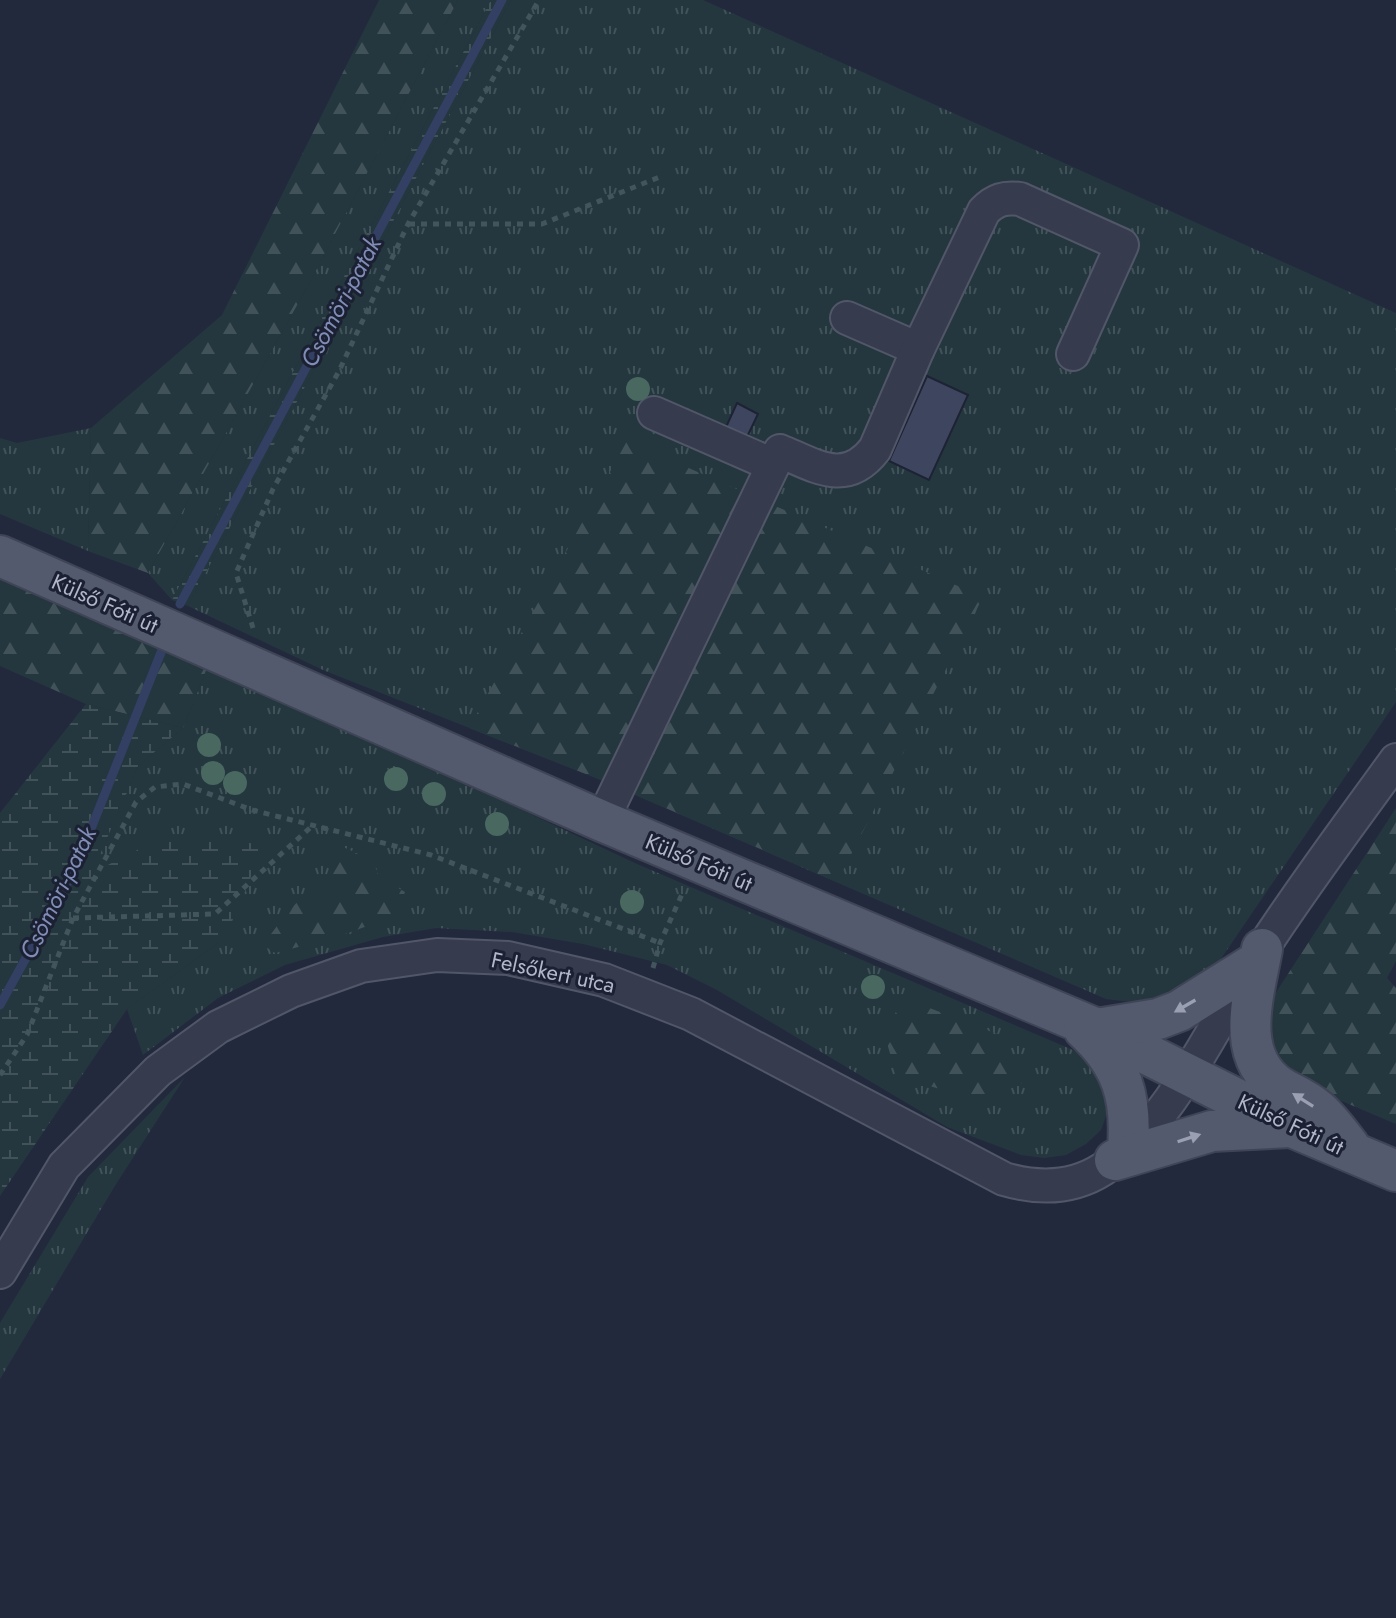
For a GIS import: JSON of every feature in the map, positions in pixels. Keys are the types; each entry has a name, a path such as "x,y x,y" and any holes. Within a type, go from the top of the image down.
{"main road":[{"name":"Külső Fóti út","path":"0,556 696,862 1084,1024 1292,1127 1396,1171"},
{"path":"1084,1024 1144,1023 1169,1015 1256,958"},
{"path":"1256,958 1250,1020 1252,1049 1258,1064 1280,1087 1317,1108 1357,1155"},
{"path":"1084,1024 1119,1074 1128,1106 1121,1154 1212,1131 1292,1127"}],"street":[{"path":"602,821 780,451 825,470 856,469 867,460 875,449 918,349 984,211 992,203 1020,199 1122,245 1073,354"},
{"path":"847,318 918,349"},
{"path":"654,413 773,465"},
{"name":"Felsőkert utca","path":"0,1272 64,1166 158,1071 218,1027 291,991 361,966 437,955 508,958 604,980 691,1014 1004,1179 1032,1185 1059,1186 1088,1177 1121,1154 1156,1117 1187,1073 1256,958 1396,760"}],"path":[{"path":"259,635 250,625 236,573 273,489 339,371 408,224 539,0"},
{"path":"408,224 542,224 662,176"},
{"path":"0,1075 27,1035 73,918 136,802 155,787 183,784 252,810 431,855 660,943"},
{"path":"73,918 215,914 313,825"},
{"path":"645,996 660,943 696,862"}],"green space":[{"path":"379,0 458,0 305,291 148,573 88,551 91,428 222,315"},
{"path":"458,0 491,0 172,600 148,573 305,291"},
{"path":"491,0 511,0 188,606 172,600"},
{"path":"511,0 703,0 1396,313 1396,702 1216,966 1184,991 1148,1004 1106,999 596,778 323,670 188,606"},
{"path":"91,428 88,551 0,514 0,438 17,443"},
{"path":"627,441 983,597 837,882 596,778 469,728"},
{"path":"0,569 209,663 183,728 86,704 0,666"},
{"path":"209,663 637,864 1073,1050 1101,1073 1109,1108 1101,1130 1086,1144 1066,1155 1044,1158 1021,1155 947,1127 717,990 667,965 583,944 512,932 436,928 383,937 285,965 218,998 143,1055 127,1009 225,938 91,874 138,766 183,728"},
{"path":"86,704 183,728 138,766 92,873 163,837 265,844 225,938 127,1009 0,1196 0,813"},
{"path":"1396,808 1396,961 1387,978 1396,988 1396,1124 1306,1086 1286,1072 1268,1038 1271,1000"},
{"path":"337,844 373,861 379,877 405,892 395,916 337,937 275,953 263,945 288,911 306,894 325,897 334,887 328,866"},
{"path":"901,997 997,1034 1022,1083 976,1099 897,1077 886,1040"},
{"path":"185,1077 116,1184 0,1379 0,1323 88,1177"}],"building":[{"path":"927,376 968,395 929,480 889,461"},
{"path":"737,403 758,414 747,437 726,427"}],"waterway":[{"name":"Csömöri-patak","path":"180,604 502,0"},
{"name":"Csömöri-patak","path":"0,1005 75,869 164,645"}]}
